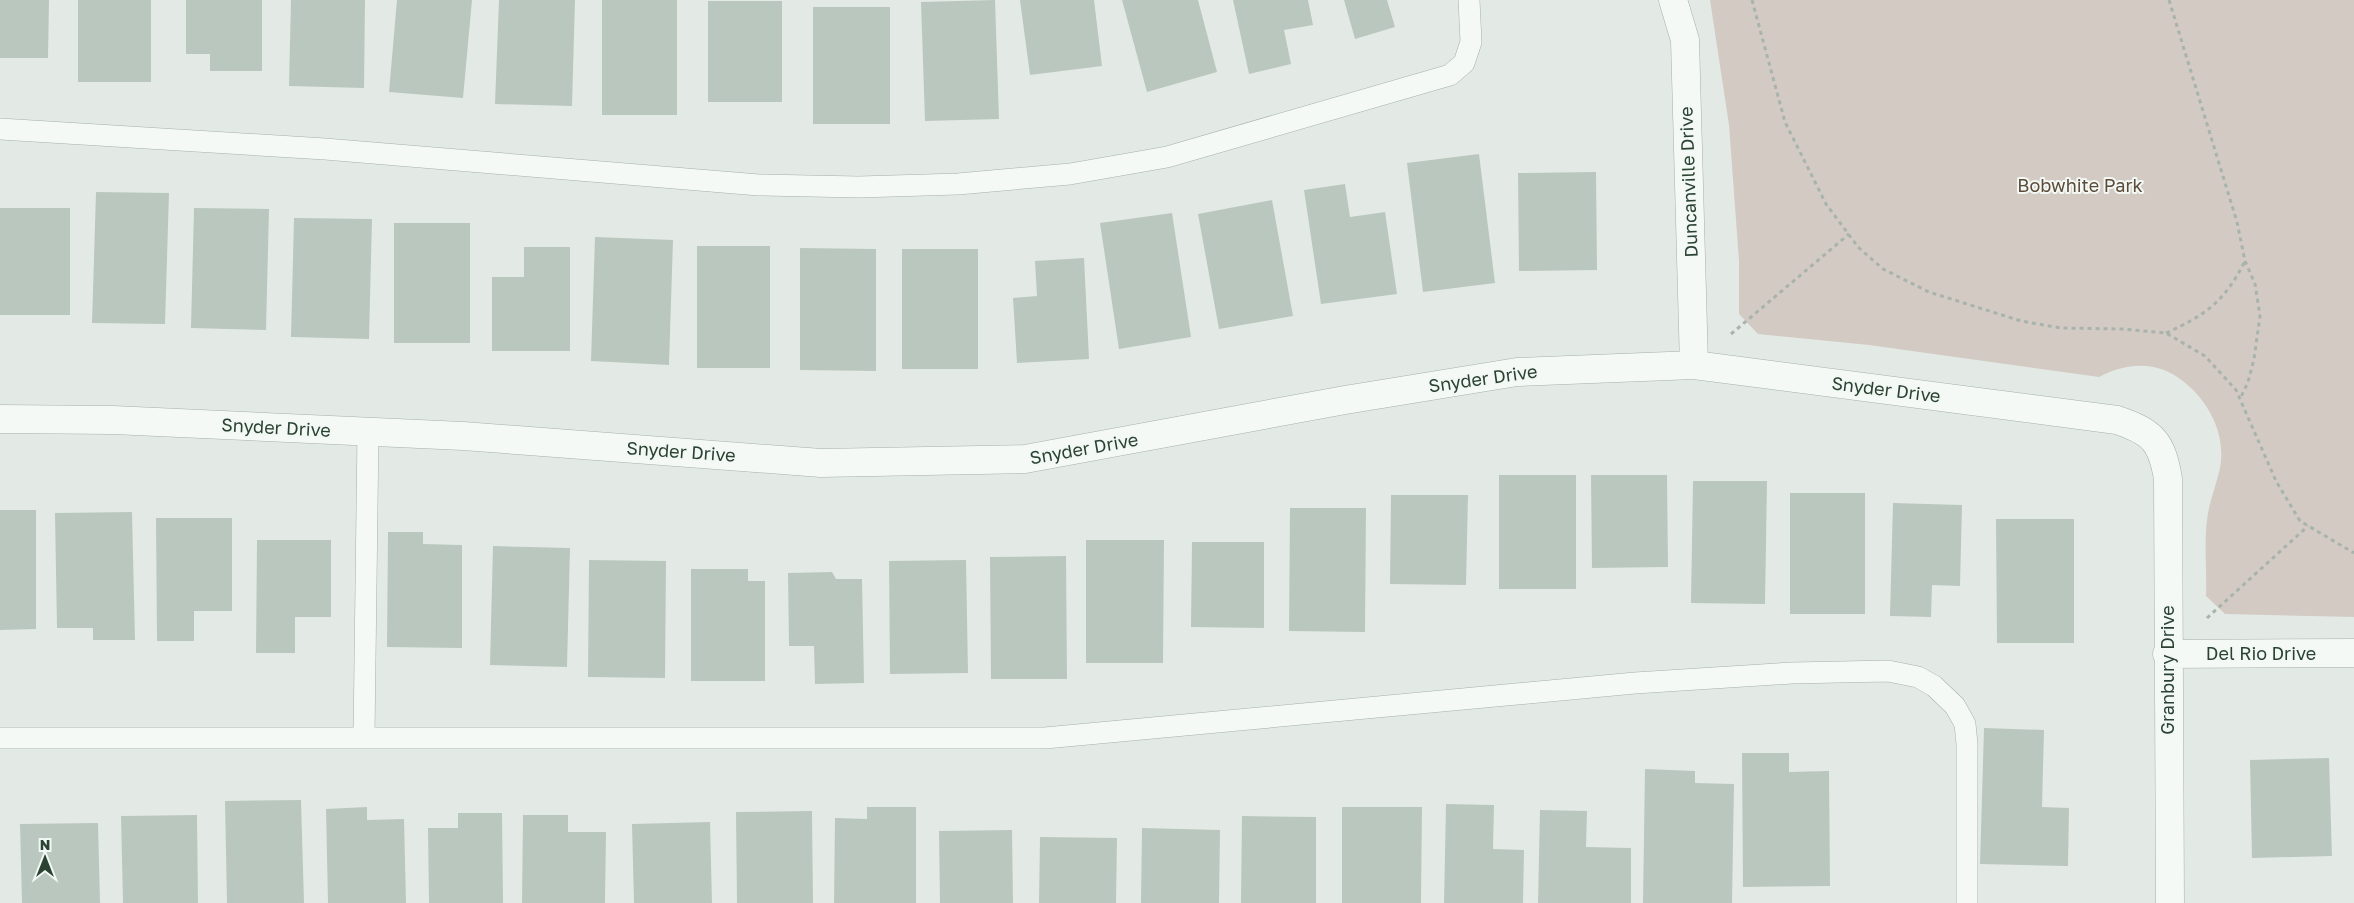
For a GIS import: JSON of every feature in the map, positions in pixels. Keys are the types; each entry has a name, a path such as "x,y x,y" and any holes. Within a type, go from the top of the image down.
{"street":[{"name":"Duncanville Drive","path":"1673,0 1685,40 1694,365"},
{"name":"Snyder Drive","path":"0,419 113,420 463,436 821,463 1025,459 1345,400 1517,372 1694,365 2117,420 2138,427 2155,440"},
{"name":"Granbury Drive","path":"2155,440 2164,455 2168,479 2167,654 2170,903"},
{"name":"Del Rio Drive","path":"2167,654 2354,653"}],"lane":[{"path":"0,129 325,149 759,185 859,187 977,182 1070,174 1167,157 1450,75 1464,63 1471,42 1469,0"},
{"path":"364,737 368,432"},
{"path":"0,738 1045,738 1635,683 1792,673 1888,671 1918,677 1934,686 1955,706 1965,724 1967,744 1967,903"}],"path":[{"path":"1752,0 1785,122 1826,204 1858,247 1877,263 1930,292 2021,321 2061,328 2122,329 2166,333 2205,356 2236,390 2276,481 2300,521 2354,553"},
{"path":"2169,0 2236,222 2245,261 2256,284 2260,316 2254,359 2248,382 2240,400"},
{"path":"1694,365 1849,234"},
{"path":"2166,333 2214,307 2238,276 2245,261"},
{"path":"2167,654 2308,526"}],"green space":[{"name":"Bobwhite Park","path":"1710,0 2354,0 2354,617 2225,614 2206,596 2206,529 2209,507 2220,468 2220,441 2217,427 2204,403 2195,392 2174,375 2156,368 2137,366 2118,369 2099,377 1869,345 1758,334 1739,314 1739,261 1729,125"}],"building":[{"path":"0,0 49,0 48,58 0,58"},
{"path":"78,0 151,0 151,82 78,82"},
{"path":"186,0 262,0 262,71 210,71 210,54 186,54"},
{"path":"291,0 365,0 364,88 289,86"},
{"path":"397,0 472,0 463,98 389,92"},
{"path":"499,0 575,0 572,106 495,104"},
{"path":"602,0 677,0 677,115 602,115"},
{"path":"995,0 999,119 925,121 921,2"},
{"path":"1020,0 1094,0 1102,66 1030,75"},
{"path":"1122,0 1198,0 1217,72 1147,92"},
{"path":"1233,0 1308,0 1313,25 1284,30 1291,64 1249,74"},
{"path":"1344,0 1387,0 1395,27 1355,39"},
{"path":"708,1 782,1 782,102 708,102"},
{"path":"813,7 890,7 890,124 813,124"},
{"path":"1479,154 1495,283 1423,292 1407,163"},
{"path":"1596,172 1597,270 1519,271 1518,173"},
{"path":"1345,184 1350,217 1385,212 1397,294 1321,304 1304,190"},
{"path":"96,192 169,193 165,324 92,323"},
{"path":"1272,200 1293,316 1219,329 1198,214"},
{"path":"0,208 70,208 70,315 0,315"},
{"path":"194,208 269,209 266,330 191,328"},
{"path":"1172,213 1191,337 1119,349 1100,223"},
{"path":"294,218 372,219 369,339 291,337"},
{"path":"394,223 470,223 470,343 394,343"},
{"path":"595,237 673,240 669,365 591,361"},
{"path":"697,246 770,246 770,368 697,368"},
{"path":"524,247 570,247 570,351 492,351 492,277 524,277"},
{"path":"800,248 876,249 876,371 800,370"},
{"path":"902,249 978,249 978,369 902,369"},
{"path":"1084,258 1089,359 1017,363 1013,298 1037,296 1035,261"},
{"path":"1499,475 1576,475 1576,589 1499,589"},
{"path":"1591,475 1667,475 1668,567 1592,568"},
{"path":"1693,481 1767,481 1765,604 1691,603"},
{"path":"1790,493 1865,493 1865,614 1790,614"},
{"path":"1391,495 1468,495 1466,585 1390,584"},
{"path":"1893,503 1962,505 1960,586 1932,585 1931,617 1890,616"},
{"path":"1290,508 1366,508 1365,632 1289,631"},
{"path":"0,510 36,510 36,629 0,630"},
{"path":"132,512 135,640 93,640 93,628 57,628 55,513"},
{"path":"156,518 232,518 232,611 194,611 194,641 157,641"},
{"path":"1996,519 2074,519 2074,643 1997,643"},
{"path":"388,532 423,532 423,544 462,545 462,648 387,647"},
{"path":"257,540 331,540 331,617 295,617 295,653 256,653"},
{"path":"1086,540 1164,540 1163,663 1086,663"},
{"path":"1192,542 1264,542 1264,628 1191,627"},
{"path":"493,546 570,548 567,667 490,665"},
{"path":"1066,556 1067,679 991,679 990,557"},
{"path":"589,560 666,561 665,678 588,677"},
{"path":"966,560 968,673 890,674 889,561"},
{"path":"691,569 748,569 748,581 765,581 765,681 691,681"},
{"path":"832,572 836,579 862,579 864,683 815,684 814,646 789,646 788,573"},
{"path":"1984,728 2044,730 2042,807 2069,808 2068,866 1980,864"},
{"path":"1742,753 1789,753 1789,772 1829,771 1830,886 1743,887"},
{"path":"2329,758 2332,856 2252,858 2250,760"},
{"path":"1645,769 1695,771 1695,783 1734,784 1732,903 1643,903"},
{"path":"301,800 304,903 227,903 225,801"},
{"path":"1446,804 1494,805 1493,849 1524,850 1523,903 1444,903"},
{"path":"367,807 367,820 404,819 406,903 328,903 326,809"},
{"path":"867,807 916,807 916,903 834,903 835,818 867,819"},
{"path":"1342,807 1422,807 1421,903 1342,903"},
{"path":"1540,810 1587,811 1586,847 1631,848 1631,903 1538,903"},
{"path":"812,811 813,903 737,903 736,812"},
{"path":"458,813 502,813 503,903 429,903 428,828 458,828"},
{"path":"197,815 198,903 123,903 121,816"},
{"path":"523,815 568,815 568,832 606,832 605,903 522,903"},
{"path":"1242,816 1316,817 1316,903 1241,903"},
{"path":"710,822 712,903 634,903 632,824"},
{"path":"98,823 100,903 22,903 20,824"},
{"path":"1142,828 1220,830 1219,903 1141,903"},
{"path":"1012,830 1013,903 940,903 939,831"},
{"path":"1040,837 1117,838 1116,903 1039,903"}]}
